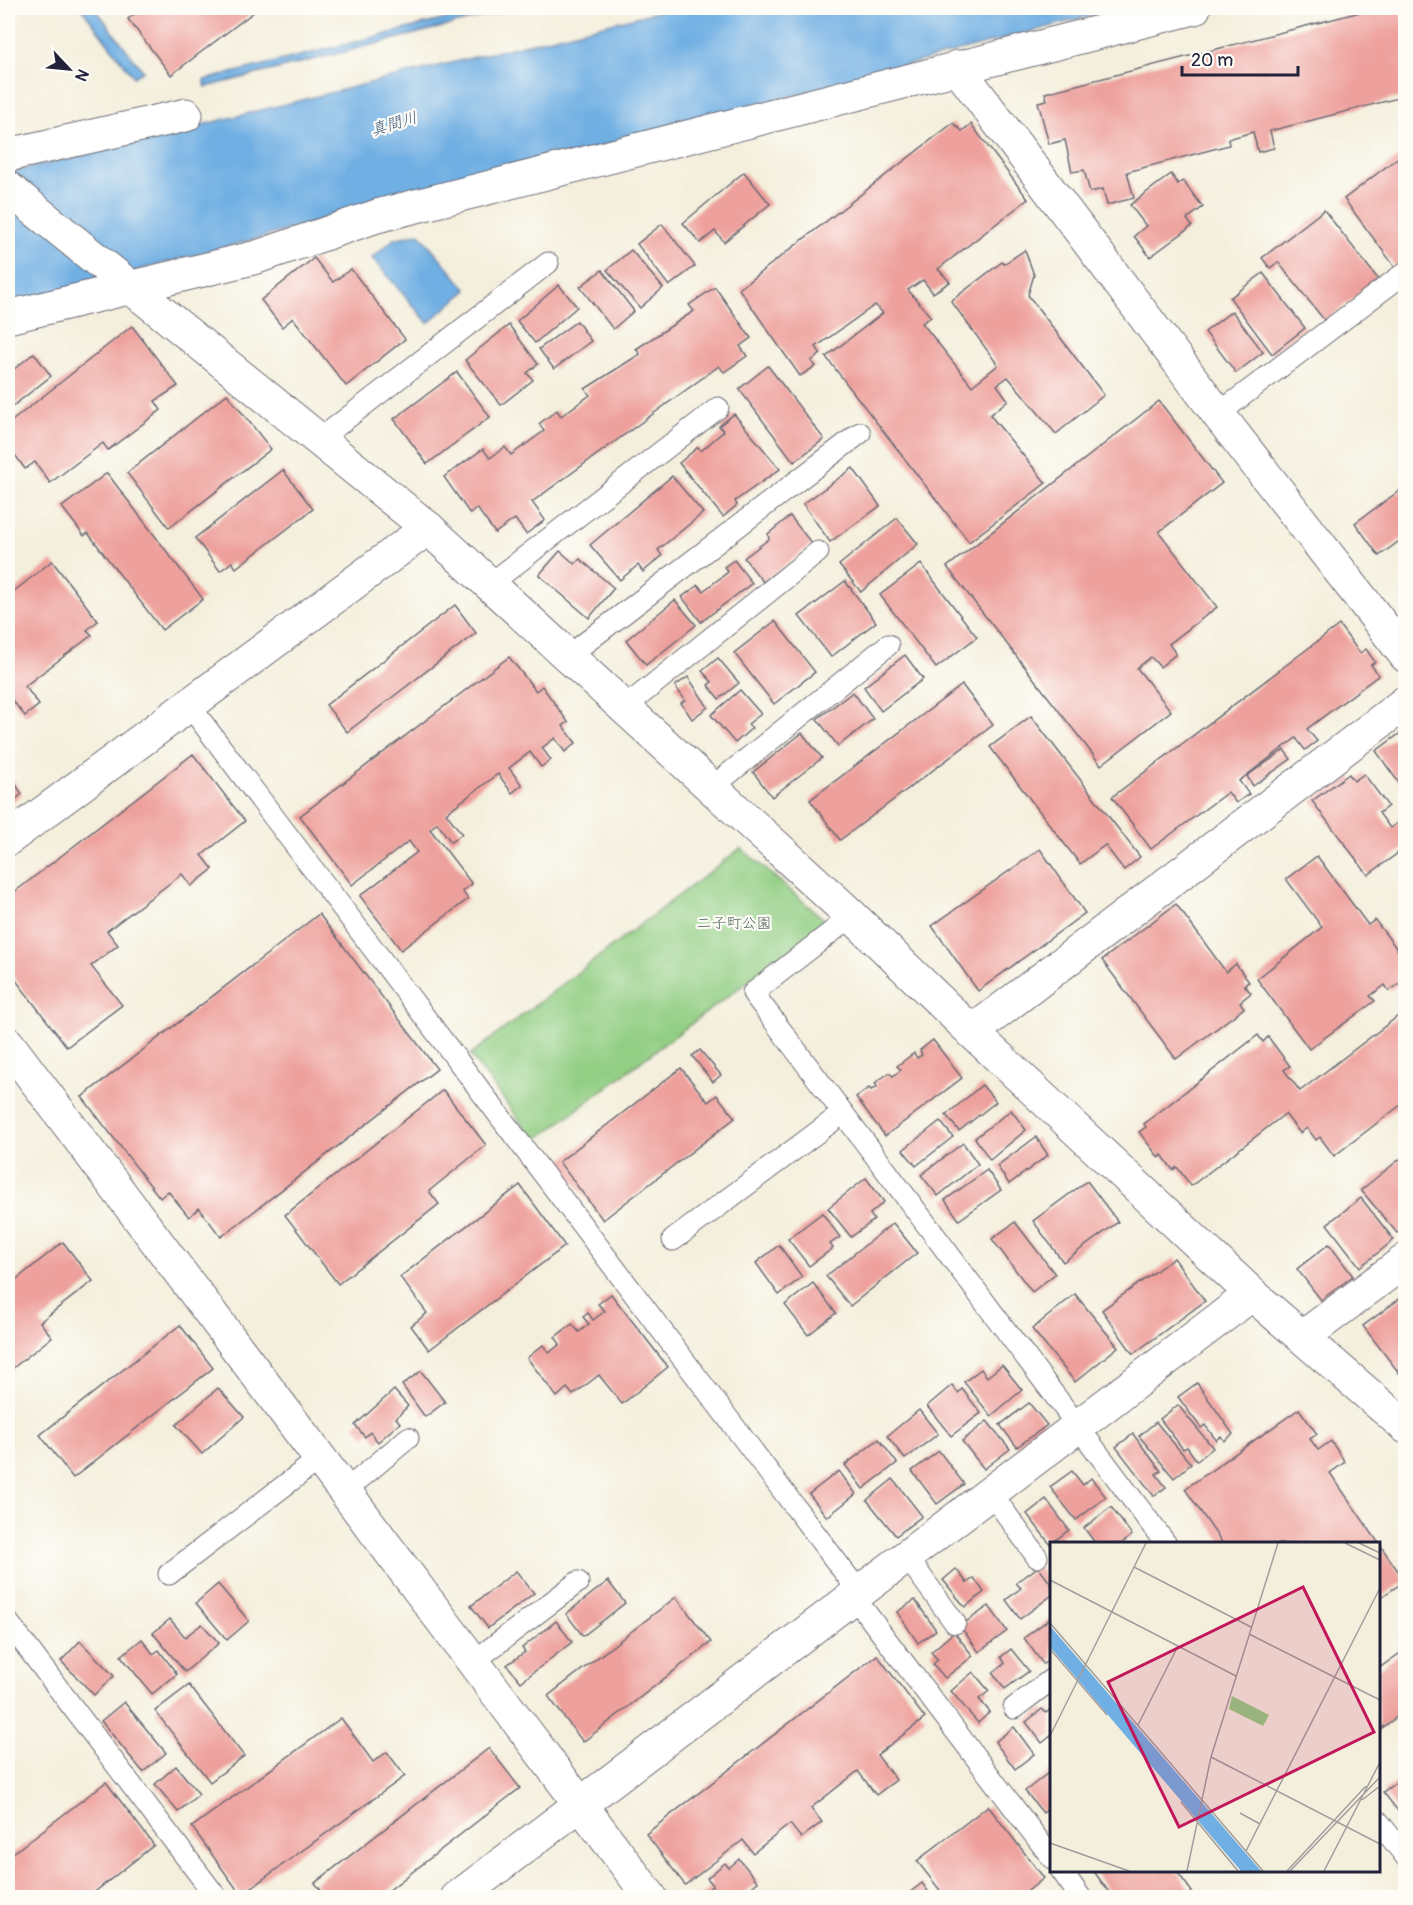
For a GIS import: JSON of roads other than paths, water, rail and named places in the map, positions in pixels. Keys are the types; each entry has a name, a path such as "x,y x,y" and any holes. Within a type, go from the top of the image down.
{"street":[{"path":"8,317 108,291 128,283 257,257 377,216 1194,8"},
{"path":"957,67 1218,414 1406,656"},
{"path":"8,155 186,115"},
{"path":"8,188 428,528 852,916 972,1032 1252,1294 1406,1426"},
{"path":"8,839 428,528"},
{"path":"972,1032 1406,702"},
{"path":"8,1044 651,1898"},
{"path":"1303,1337 1406,1260"},
{"path":"457,1898 1252,1294"}],"lane":[{"path":"320,439 548,263"},
{"path":"1218,414 1406,272"},
{"path":"490,584 718,408"},
{"path":"568,656 860,433"},
{"path":"624,708 818,552"},
{"path":"711,788 888,645"},
{"path":"189,705 1050,1855"},
{"path":"852,916 753,993 1165,1542"},
{"path":"673,1240 843,1113"},
{"path":"344,1492 408,1438"},
{"path":"169,1574 319,1459"},
{"path":"991,1493 1037,1557"},
{"path":"907,1557 955,1623"},
{"path":"473,1662 578,1582"},
{"path":"8,1622 217,1898"},
{"path":"1014,1708 1050,1681"},
{"path":"1380,1824 1406,1857"},
{"path":"1062,1872 1081,1898"}],"water":[{"path":"81,8 95,8 143,71 134,77"},
{"path":"489,8 517,8 206,87 204,80"},
{"name":"真間川","path":"672,8 1120,8 8,305 8,173"},
{"path":"419,233 467,290 428,323 372,258 394,239"}],"park label":[{"name":"二子町公園","path":"734,923"}]}
